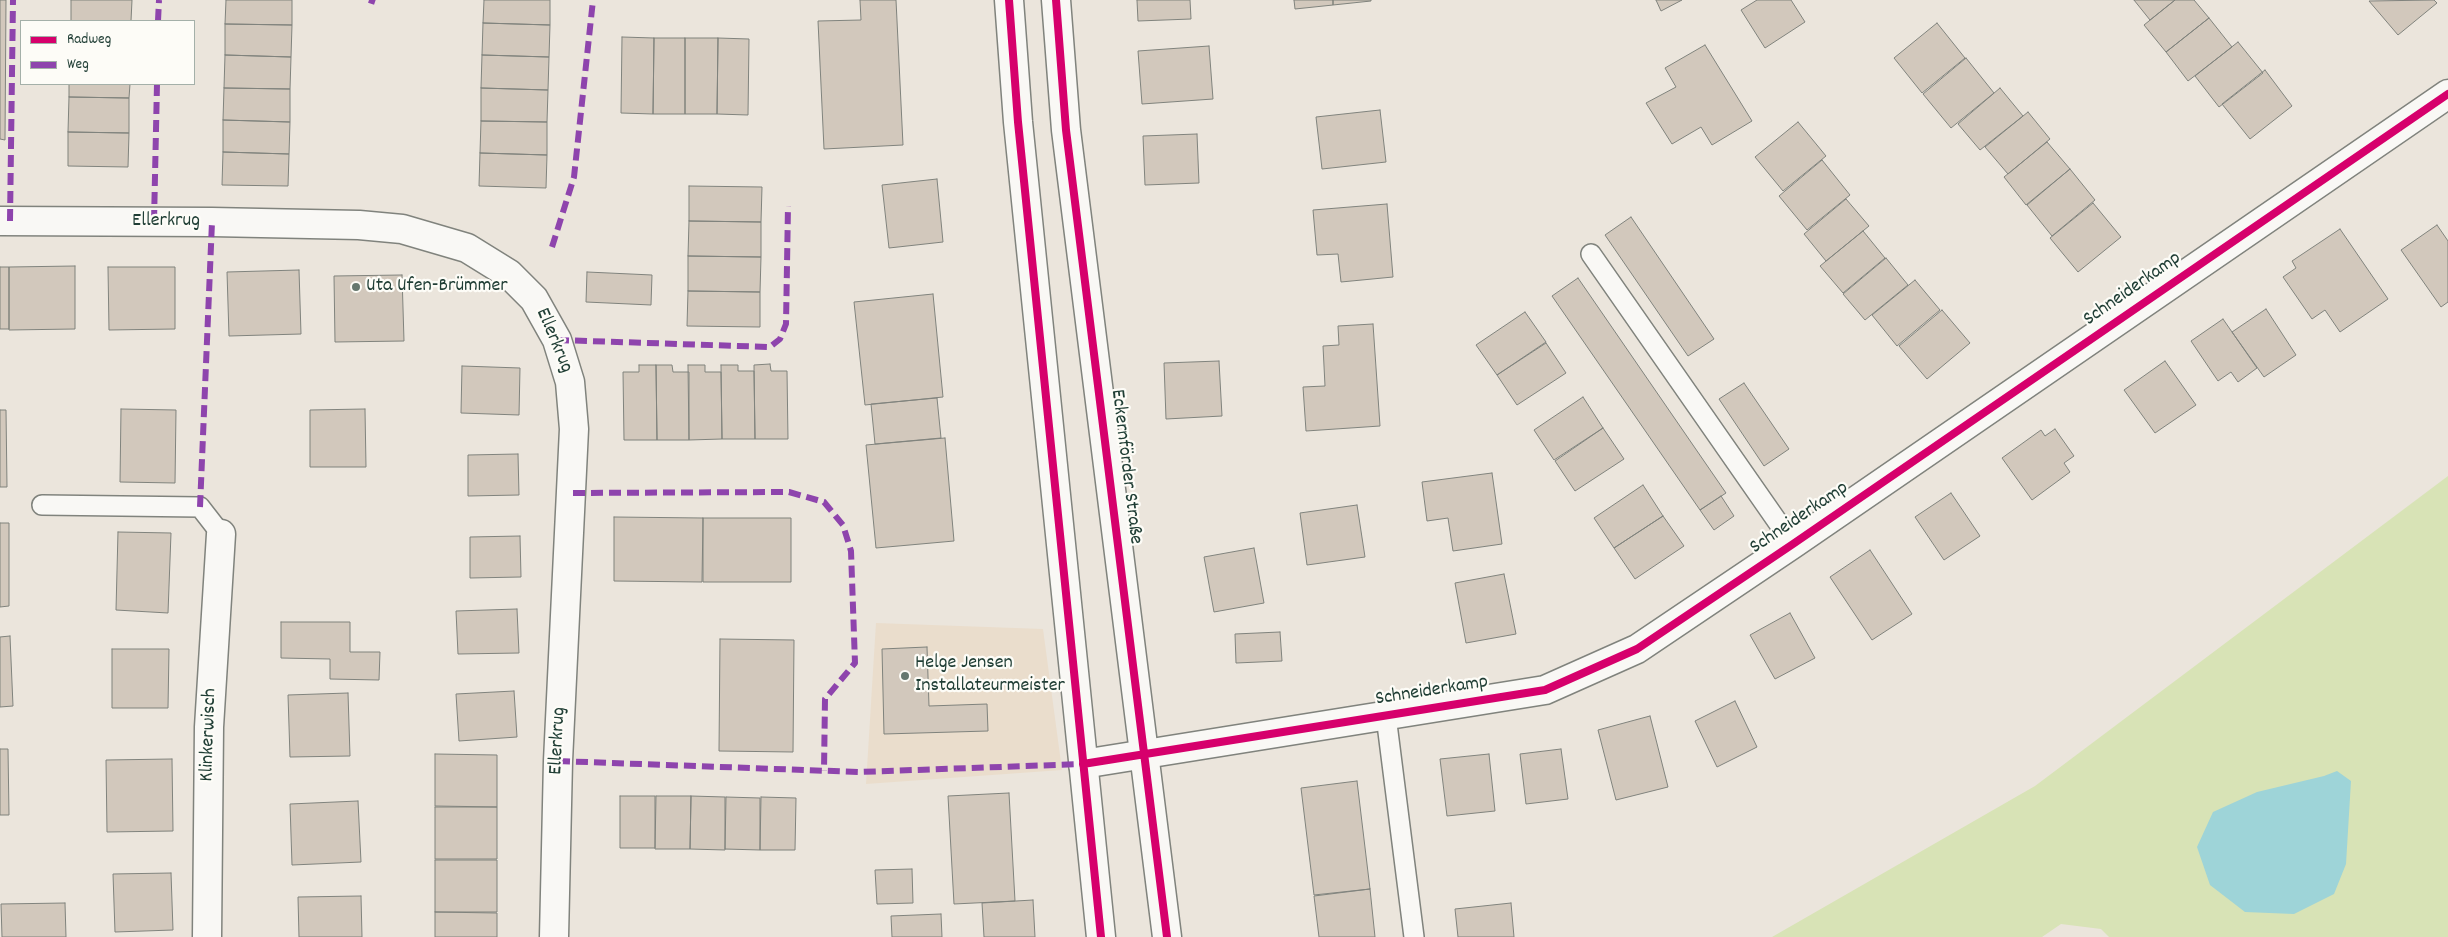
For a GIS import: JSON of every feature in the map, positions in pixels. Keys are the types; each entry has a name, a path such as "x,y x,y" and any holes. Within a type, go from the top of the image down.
{"street":[{"path":"1009,0 1018,122 1101,937"},
{"name":"Eckernförder Straße","path":"1056,0 1066,130 1167,937"},
{"name":"Schneiderkamp","path":"1083,764 1545,690 1637,649 2448,94"},
{"name":"Ellerkrug","path":"0,221 212,222 359,225 402,229 467,248 509,274 534,298 557,340 570,382 574,430 558,761 554,937"},
{"name":"Klinkerwisch","path":"207,937 209,727 221,534"}],"lane":[{"path":"1591,254 1793,544"},
{"path":"42,505 200,507 221,534"},
{"path":"1386,716 1414,937"}],"shaded area":[{"path":"876,623 1043,629 1062,770 866,784"}],"green space":[{"path":"2448,476 2448,937 2109,937 2101,929 2061,924 2042,937 1772,937 2035,786"}],"water":[{"path":"2337,771 2351,781 2346,864 2334,894 2294,914 2245,912 2210,885 2197,847 2213,812 2257,792 2324,776"}],"building":[{"path":"0,0 6,0 5,140 0,139"},
{"path":"71,0 132,0 131,20 71,20"},
{"path":"226,0 292,0 292,25 225,24"},
{"path":"484,0 550,0 550,25 483,23"},
{"path":"860,0 896,0 903,145 824,149 818,21 861,20"},
{"path":"1137,0 1190,0 1191,19 1138,21"},
{"path":"1294,0 1333,0 1333,5 1295,9"},
{"path":"1333,0 1371,0 1371,1 1333,5"},
{"path":"1656,0 1682,0 1661,11"},
{"path":"1757,0 1791,0 1805,22 1765,48 1741,10"},
{"path":"2134,0 2175,0 2150,20"},
{"path":"2175,0 2194,0 2209,18 2166,52 2144,25"},
{"path":"2434,0 2437,3 2398,35 2369,1"},
{"path":"2209,18 2232,47 2188,81 2166,52"},
{"path":"483,23 550,25 549,57 482,55"},
{"path":"1937,23 1965,58 1922,93 1894,58"},
{"path":"225,24 292,25 291,57 225,55"},
{"path":"622,37 654,38 653,114 621,113"},
{"path":"654,38 685,38 685,114 653,114"},
{"path":"685,38 718,38 717,114 685,114"},
{"path":"718,38 749,39 748,115 717,114"},
{"path":"2238,42 2263,73 2219,107 2195,76"},
{"path":"1705,45 1752,121 1712,145 1701,127 1672,144 1646,103 1676,87 1665,68"},
{"path":"1209,46 1213,99 1142,104 1138,51"},
{"path":"225,55 291,57 290,89 224,88"},
{"path":"482,55 549,57 548,90 481,88"},
{"path":"1966,58 1994,93 1951,128 1923,94"},
{"path":"2265,70 2292,106 2250,139 2222,104"},
{"path":"69,85 130,85 129,98 69,97"},
{"path":"224,88 290,89 290,122 223,120"},
{"path":"481,88 548,90 547,122 481,121"},
{"path":"2000,88 2023,116 1980,150 1958,124"},
{"path":"69,97 129,98 129,133 68,132"},
{"path":"1380,110 1386,162 1322,169 1316,117"},
{"path":"2028,112 2050,139 2008,174 1985,147"},
{"path":"223,120 290,122 289,154 223,152"},
{"path":"481,121 547,122 547,155 480,153"},
{"path":"1798,122 1826,156 1783,191 1755,157"},
{"path":"68,132 129,133 128,167 68,166"},
{"path":"1197,134 1199,183 1145,185 1143,136"},
{"path":"2047,142 2070,169 2026,205 2004,177"},
{"path":"223,152 289,154 288,186 222,185"},
{"path":"480,153 547,155 546,188 479,186"},
{"path":"1822,160 1850,195 1807,230 1779,196"},
{"path":"2070,169 2095,200 2052,236 2027,205"},
{"path":"937,179 943,242 889,248 882,185"},
{"path":"689,186 762,187 761,222 689,221"},
{"path":"1846,199 1869,226 1826,261 1804,234"},
{"path":"2093,203 2121,237 2078,272 2050,238"},
{"path":"1387,204 1393,277 1341,282 1338,254 1317,255 1313,210"},
{"path":"1631,217 1714,339 1688,356 1605,235"},
{"path":"689,221 761,222 761,257 688,256"},
{"path":"2437,225 2448,241 2448,302 2441,307 2401,250"},
{"path":"2340,229 2388,299 2340,332 2325,310 2312,319 2283,277 2296,268 2292,261"},
{"path":"1863,231 1885,258 1843,293 1820,266"},
{"path":"688,256 761,257 760,292 688,291"},
{"path":"1886,258 1908,285 1865,320 1843,294"},
{"path":"75,266 75,329 9,330 9,267"},
{"path":"0,267 9,267 9,329 0,329"},
{"path":"108,267 175,267 175,329 109,330"},
{"path":"299,270 301,334 229,336 227,272"},
{"path":"587,272 652,275 651,305 586,302"},
{"path":"402,275 404,341 335,342 334,276"},
{"path":"1578,278 1726,493 1700,510 1552,296"},
{"path":"1915,280 1940,310 1897,346 1872,315"},
{"path":"688,291 760,292 760,327 687,326"},
{"path":"933,294 943,397 865,405 854,302"},
{"path":"2266,309 2296,355 2264,377 2232,332"},
{"path":"1942,310 1970,343 1927,379 1899,346"},
{"path":"1525,312 1546,342 1497,375 1476,345"},
{"path":"2223,319 2257,368 2238,382 2231,372 2218,381 2191,341"},
{"path":"1373,324 1380,426 1306,431 1303,387 1325,386 1323,346 1339,345 1338,326"},
{"path":"1546,343 1566,373 1517,405 1497,375"},
{"path":"1219,361 1222,416 1166,419 1164,363"},
{"path":"2165,361 2196,405 2155,433 2124,390"},
{"path":"770,364 771,371 787,371 788,439 755,439 754,365"},
{"path":"639,365 656,365 657,440 624,440 623,372 639,372"},
{"path":"656,365 672,365 673,372 689,372 689,440 657,440"},
{"path":"688,365 705,365 705,372 721,372 722,439 689,440"},
{"path":"721,365 738,365 738,371 754,371 755,439 722,439"},
{"path":"462,366 520,368 519,415 461,413"},
{"path":"1744,383 1789,449 1764,466 1719,399"},
{"path":"1583,397 1603,428 1554,460 1534,430"},
{"path":"937,398 941,438 875,444 871,404"},
{"path":"121,409 176,410 175,483 120,482"},
{"path":"365,409 366,467 310,467 310,410"},
{"path":"0,410 6,410 7,487 0,487"},
{"path":"1603,428 1624,459 1575,491 1555,461"},
{"path":"2055,429 2074,456 2064,463 2070,472 2032,500 2002,458 2041,430 2045,436"},
{"path":"945,438 954,541 876,548 866,445"},
{"path":"518,454 519,495 468,496 468,455"},
{"path":"1492,473 1502,544 1453,551 1448,518 1427,521 1422,482"},
{"path":"1643,485 1663,516 1614,548 1594,518"},
{"path":"1951,493 1980,536 1944,560 1915,517"},
{"path":"1721,496 1734,516 1714,530 1700,510"},
{"path":"1357,505 1365,557 1307,565 1300,513"},
{"path":"1663,516 1684,546 1635,579 1614,548"},
{"path":"614,517 703,518 702,582 614,581"},
{"path":"703,518 791,518 791,582 703,582"},
{"path":"0,523 9,523 9,606 0,607"},
{"path":"118,532 171,533 168,613 116,610"},
{"path":"520,536 521,577 470,578 470,537"},
{"path":"1254,548 1264,603 1214,612 1204,557"},
{"path":"1870,550 1912,614 1872,640 1830,577"},
{"path":"1504,574 1516,634 1466,643 1455,583"},
{"path":"517,609 519,653 458,654 456,611"},
{"path":"1790,613 1815,658 1775,679 1750,635"},
{"path":"281,622 350,622 350,652 380,652 379,680 330,679 330,659 281,658"},
{"path":"1280,632 1282,661 1236,663 1235,634"},
{"path":"10,636 13,706 0,707 0,637"},
{"path":"720,639 794,640 793,752 719,751"},
{"name":"Helge Jensen Installateurmeister","path":"927,647 929,706 987,704 988,731 884,734 882,649"},
{"path":"112,649 169,649 168,708 112,708"},
{"path":"514,691 517,737 459,741 456,694"},
{"path":"348,693 350,756 290,757 288,695"},
{"path":"1735,701 1757,747 1717,767 1695,721"},
{"path":"1650,716 1668,787 1616,800 1598,730"},
{"path":"0,749 8,749 9,815 0,815"},
{"path":"1561,749 1568,799 1526,804 1520,754"},
{"path":"435,754 497,755 497,807 435,806"},
{"path":"1489,754 1495,811 1447,816 1440,759"},
{"path":"172,759 173,831 107,832 106,760"},
{"path":"1357,781 1370,889 1314,895 1301,788"},
{"path":"1009,793 1015,901 954,904 948,796"},
{"path":"620,796 655,796 655,848 620,848"},
{"path":"656,796 691,796 690,849 655,849"},
{"path":"691,796 725,797 725,850 690,849"},
{"path":"726,797 760,798 760,850 725,849"},
{"path":"761,797 796,798 795,850 760,850"},
{"path":"358,801 361,862 292,865 290,804"},
{"path":"435,807 497,807 497,859 435,859"},
{"path":"435,860 497,860 497,912 435,912"},
{"path":"912,869 913,903 877,904 875,870"},
{"path":"171,873 173,930 115,932 113,874"},
{"path":"1370,889 1375,937 1319,937 1314,896"},
{"path":"361,896 362,937 299,937 298,897"},
{"path":"1033,900 1035,937 984,937 982,903"},
{"path":"65,903 66,937 2,937 1,904"},
{"path":"1511,903 1514,937 1458,937 1455,909"},
{"path":"435,912 497,913 497,937 435,937"},
{"path":"941,914 942,937 892,937 891,916"}],"marked path":[{"path":"10,221 13,0"},
{"path":"158,20 159,0"},
{"path":"369,0 375,2"},
{"path":"552,247 574,177 593,0"},
{"path":"154,222 157,85"},
{"path":"557,340 770,347 780,339 786,324 788,206"},
{"path":"200,507 212,222"},
{"path":"573,493 789,492 824,502 843,525 851,551 855,663 825,699 824,771"},
{"path":"558,761 859,772 1083,764"}],"cycle path":[{"path":"1009,0 1018,122 1101,937"},
{"path":"1056,0 1066,130 1167,937"},
{"path":"1083,764 1545,690 1637,649 2448,94"}],"place":[{"name":"Uta Ufen-Brümmer","path":"356,287"},
{"name":"Helge Jensen Installateurmeister","path":"905,676"}]}
